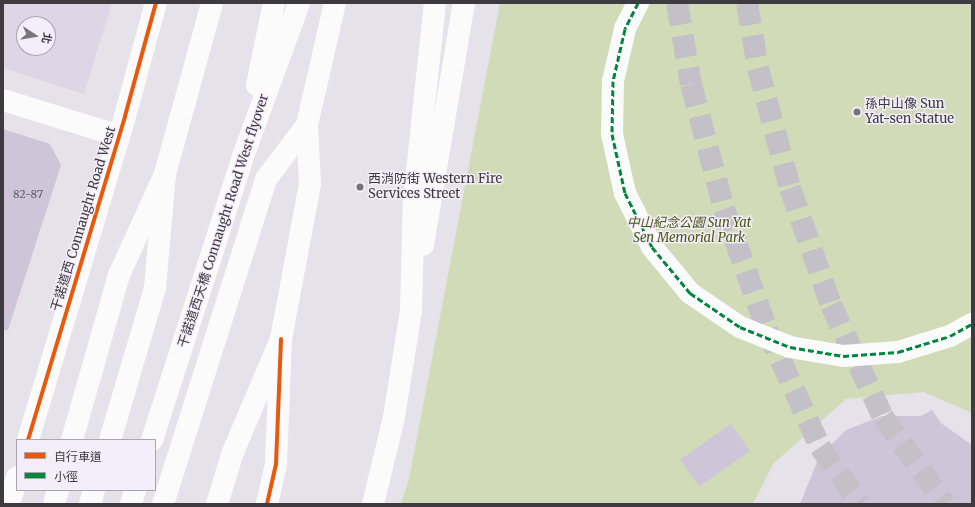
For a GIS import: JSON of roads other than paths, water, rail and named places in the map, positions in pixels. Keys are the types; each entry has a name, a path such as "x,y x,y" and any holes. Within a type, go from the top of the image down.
{"main road":[{"name":"干諾道西 Connaught Road West","path":"28,439 119,136 156,3"},
{"path":"72,439 119,275 165,174 212,3"},
{"path":"242,159 274,3"},
{"name":"干諾道西天橋 Connaught Road West flyover","path":"152,439 242,159 299,3"},
{"path":"267,504 276,464 281,339 310,184 307,125 335,3"},
{"path":"410,311 414,199 435,3"},
{"path":"373,504 394,417 410,311 464,3"},
{"path":"638,3 625,30 613,81 612,134 625,193 652,247 690,292 747,330 790,347 843,356 898,352 950,336 972,324"},
{"path":"3,100 119,136"},
{"path":"163,504 266,179 307,125"},
{"path":"110,439 155,288 165,174"},
{"path":"217,504 233,452 281,339"},
{"path":"9,504 16,480"},
{"path":"54,504 58,491"},
{"path":"90,504 94,491"},
{"path":"130,504 135,491"}],"tunnel":[{"path":"677,3 691,84 724,209 767,330 820,447 860,504"},
{"path":"747,3 758,68 790,188 831,305 883,417 945,504"}],"place":[{"name":"孫中山像 Sun Yat-sen Statue","path":"857,112"},
{"name":"西消防街 Western Fire Services Street","path":"360,187"}],"park label":[{"name":"中山紀念公園 Sun Yat Sen Memorial Park","path":"689,232"}]}
